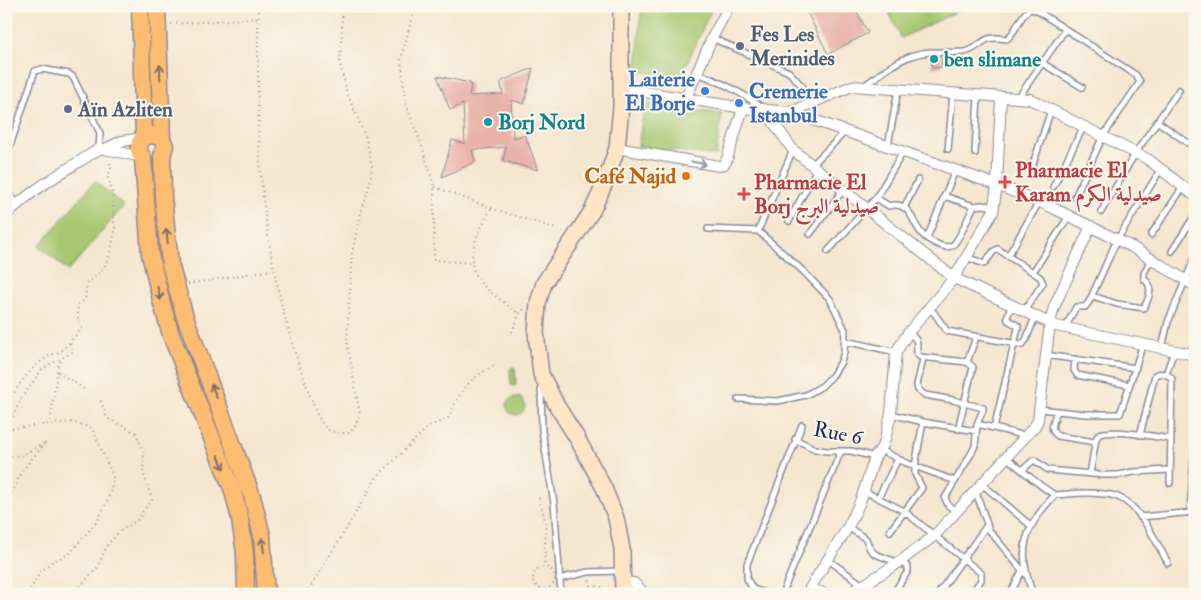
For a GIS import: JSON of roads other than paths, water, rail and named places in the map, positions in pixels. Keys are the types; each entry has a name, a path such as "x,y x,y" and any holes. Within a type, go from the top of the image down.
{"main road":[{"path":"140,6 143,138 138,147 142,157 150,254 171,334 233,491 245,547 246,594"},
{"path":"158,6 162,139 165,149 162,156 163,197 170,264 185,317 252,496 263,542 266,594"},
{"path":"622,6 620,121 616,148 599,197 577,236 546,279 539,296 536,334 541,374 608,496 619,530 623,582"},
{"path":"143,138 153,134 162,139"},
{"path":"142,157 152,161 162,156"}],"street":[{"path":"686,98 712,38 729,6"},
{"path":"791,112 852,86 1030,99 1136,152 1195,196"},
{"path":"621,88 743,108 791,112 997,185 1070,215 1151,258 1190,283"},
{"path":"824,594 809,591 848,527 878,453 884,444 892,414 896,352 908,332 954,278 995,207 1001,96"},
{"path":"616,148 723,166 726,162 743,108"},
{"path":"764,109 793,150 954,278 1050,324 1192,354"},
{"path":"6,215 17,204 45,183 102,149 122,141 143,138"},
{"path":"102,149 142,157"},
{"path":"849,594 898,563 934,536 1007,458 1038,420 1045,355 1054,306 1091,226"},
{"path":"623,582 634,583 645,594"}],"lane":[{"path":"863,87 901,59 911,55 934,52 964,52 973,50 993,38 1007,39 1011,36 1025,12 1030,9 1036,10 1136,76 1140,82 1103,136 1075,197"},
{"path":"1018,98 1066,30"},
{"path":"712,38 789,72 802,86 811,103"},
{"path":"1042,64 1082,87"},
{"path":"6,158 35,71 42,69 69,74 77,81 100,133 102,149"},
{"path":"697,73 738,90 764,109"},
{"path":"888,146 898,89"},
{"path":"1101,212 1136,152 1180,90"},
{"path":"948,149 953,93"},
{"path":"975,153 978,95"},
{"path":"1031,170 1051,110"},
{"path":"1158,122 1195,148"},
{"path":"1053,187 1084,126"},
{"path":"789,222 814,167 846,131"},
{"path":"758,231 793,150"},
{"path":"828,251 876,198 903,152"},
{"path":"1065,328 1076,307 1087,305 1093,296 1117,240 1161,169"},
{"path":"927,238 955,170"},
{"path":"904,208 918,180"},
{"path":"1151,234 1183,187"},
{"path":"6,190 17,204"},
{"path":"810,234 843,190"},
{"path":"944,196 974,206 995,207"},
{"path":"876,198 889,206 894,205 904,208 911,214 920,232 942,246 954,244 974,206"},
{"path":"1008,256 1039,202"},
{"path":"1033,272 1070,215"},
{"path":"1172,251 1195,215"},
{"path":"708,229 758,231 802,270 830,299 845,330 844,352 841,362 832,376 822,386 806,395 778,401 738,399"},
{"path":"966,257 984,264 994,251 998,249 1040,277 1043,283 1024,311"},
{"path":"1162,348 1168,322 1190,283 1195,257"},
{"path":"1093,296 1117,304 1144,308 1150,286 1149,282 1144,278 1144,273 1151,258"},
{"path":"929,306 947,331 1022,345 1036,316"},
{"path":"994,428 1018,326 1007,318 1012,306"},
{"path":"908,332 918,343 917,354 923,358 967,362 972,365 973,368 958,428"},
{"path":"967,362 976,336"},
{"path":"845,341 896,352"},
{"path":"1192,354 1195,343"},
{"path":"1040,409 1057,412 1120,414 1143,344"},
{"path":"1166,374 1174,350"},
{"path":"1045,355 1136,368"},
{"path":"923,358 917,385 918,390 926,395 981,406 983,408 977,424 975,446 972,454 945,498 948,505 956,513"},
{"path":"1075,359 1074,370 1078,375 1129,385"},
{"path":"541,374 542,431 554,503 561,594"},
{"path":"1140,435 1155,375 1166,374 1172,379 1170,483"},
{"path":"1057,412 1052,428 1054,434 1095,442"},
{"path":"892,414 976,431"},
{"path":"890,531 922,488 915,474 915,466 924,422"},
{"path":"977,424 1026,436"},
{"path":"767,594 753,589 747,579 747,564 802,425"},
{"path":"1090,474 1095,442 1097,436 1101,433 1170,439"},
{"name":"Rue 6","path":"795,439 826,451 878,453 955,481"},
{"path":"1140,516 1192,512 1195,442"},
{"path":"782,594 840,451"},
{"path":"1007,458 1033,478 1040,487 1055,495 1091,494 1119,497 1134,508 1140,516 1168,563"},
{"path":"878,498 898,459"},
{"path":"1022,470 1034,460 1048,470 1090,474 1119,475 1132,472 1170,470"},
{"path":"979,488 1030,525"},
{"path":"979,488 989,530 1024,573 1032,594"},
{"path":"864,491 904,512 981,573 982,577 971,594"},
{"path":"1010,594 1024,573 1024,551 1030,525 1043,507 1055,495"},
{"path":"938,594 987,525"},
{"path":"848,527 866,539 870,549 875,554 907,566 908,571 893,594"},
{"path":"827,559 863,585"},
{"path":"560,579 588,572 623,582"}],"place":[{"name":"Fes Les Merinides","path":"740,46"},
{"name":"ben slimane","path":"934,59"},
{"name":"Laiterie El Borje","path":"705,91"},
{"name":"Cremerie Istanbul","path":"739,103"},
{"name":"Aïn Azliten","path":"68,109"},
{"name":"Borj Nord","path":"488,122"},
{"name":"Café Najid","path":"686,176"},
{"name":"Pharmacie El Karam صيدلية الكرم","path":"1005,182"},
{"name":"Pharmacie El Borj صيدلية البرج","path":"744,194"}]}
